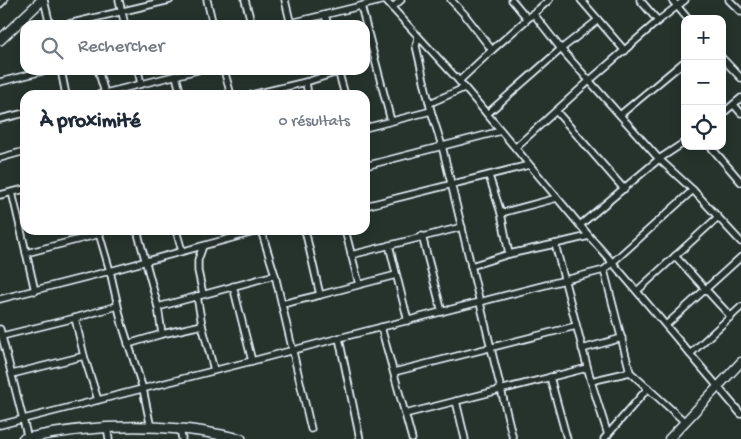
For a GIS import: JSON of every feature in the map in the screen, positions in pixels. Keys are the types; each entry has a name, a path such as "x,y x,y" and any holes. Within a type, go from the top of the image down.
{"main road":[{"path":"22,20 43,0"},
{"path":"0,40 20,21"},
{"path":"26,439 52,433 106,427 180,429 241,439"}],"street":[{"path":"43,0 49,20"},
{"path":"119,0 123,20"},
{"path":"92,20 160,1 170,0"},
{"path":"207,0 212,20"},
{"path":"245,0 251,20"},
{"path":"285,0 290,20"},
{"path":"306,20 385,0 516,147 529,165 741,414"},
{"path":"392,8 401,0"},
{"path":"451,0 492,50"},
{"path":"512,0 530,15 659,159 693,190 741,242"},
{"path":"459,81 530,15 549,0"},
{"path":"581,0 625,51"},
{"path":"640,0 658,21"},
{"path":"672,0 685,15"},
{"path":"516,147 589,80 685,0"},
{"path":"729,0 741,12"},
{"path":"361,6 365,20"},
{"path":"325,15 326,20"},
{"path":"487,114 561,49 598,20"},
{"path":"418,37 416,46 431,111 452,184 512,439"},
{"path":"370,40 391,121"},
{"path":"724,60 741,78"},
{"path":"620,115 681,64"},
{"path":"0,82 27,75"},
{"path":"62,75 65,90"},
{"path":"100,75 104,90"},
{"path":"139,75 141,84"},
{"path":"117,90 180,75"},
{"path":"225,75 230,90"},
{"path":"272,90 326,75"},
{"path":"339,75 344,90"},
{"path":"176,76 180,90"},
{"path":"306,82 307,90"},
{"path":"430,103 464,88"},
{"path":"726,111 741,98"},
{"path":"734,105 741,113"},
{"path":"370,127 431,111"},
{"path":"556,111 624,189"},
{"path":"0,118 20,115"},
{"path":"370,165 501,131"},
{"path":"580,225 659,159 681,145"},
{"path":"713,150 741,182"},
{"path":"0,158 20,152"},
{"path":"370,205 529,165"},
{"path":"489,176 501,213 509,254"},
{"path":"0,195 20,190"},
{"path":"0,425 252,362 604,270 693,190"},
{"path":"12,192 20,224"},
{"path":"501,213 558,198"},
{"path":"637,291 718,217"},
{"path":"351,255 462,227"},
{"path":"22,235 35,291"},
{"path":"26,253 89,235"},
{"path":"100,235 117,306 143,389 151,428"},
{"path":"138,235 158,306 162,334"},
{"path":"177,235 182,251"},
{"path":"0,299 243,235"},
{"path":"263,235 294,350 311,429"},
{"path":"305,235 320,295"},
{"path":"346,235 359,284"},
{"path":"422,236 442,312"},
{"path":"471,266 509,254 589,236"},
{"path":"556,244 606,437"},
{"path":"389,245 408,321"},
{"path":"202,246 198,260 202,325 214,370"},
{"path":"675,256 730,317"},
{"path":"666,325 741,257"},
{"path":"604,270 630,372 685,422"},
{"path":"282,304 396,274"},
{"path":"158,306 275,275"},
{"path":"233,286 252,362"},
{"path":"26,439 23,418 1,333 76,318 117,306"},
{"path":"690,354 741,307"},
{"path":"76,318 84,356 98,400"},
{"path":"128,344 202,325"},
{"path":"394,372 576,326"},
{"path":"381,327 412,439"},
{"path":"339,338 360,439"},
{"path":"582,348 622,338"},
{"path":"12,374 84,356"},
{"path":"669,439 741,362"},
{"path":"405,414 587,368"},
{"path":"591,381 630,372"},
{"path":"550,377 567,439"},
{"path":"606,437 648,388"},
{"path":"456,401 465,439"},
{"path":"106,427 109,439"},
{"path":"180,429 182,439"}]}
